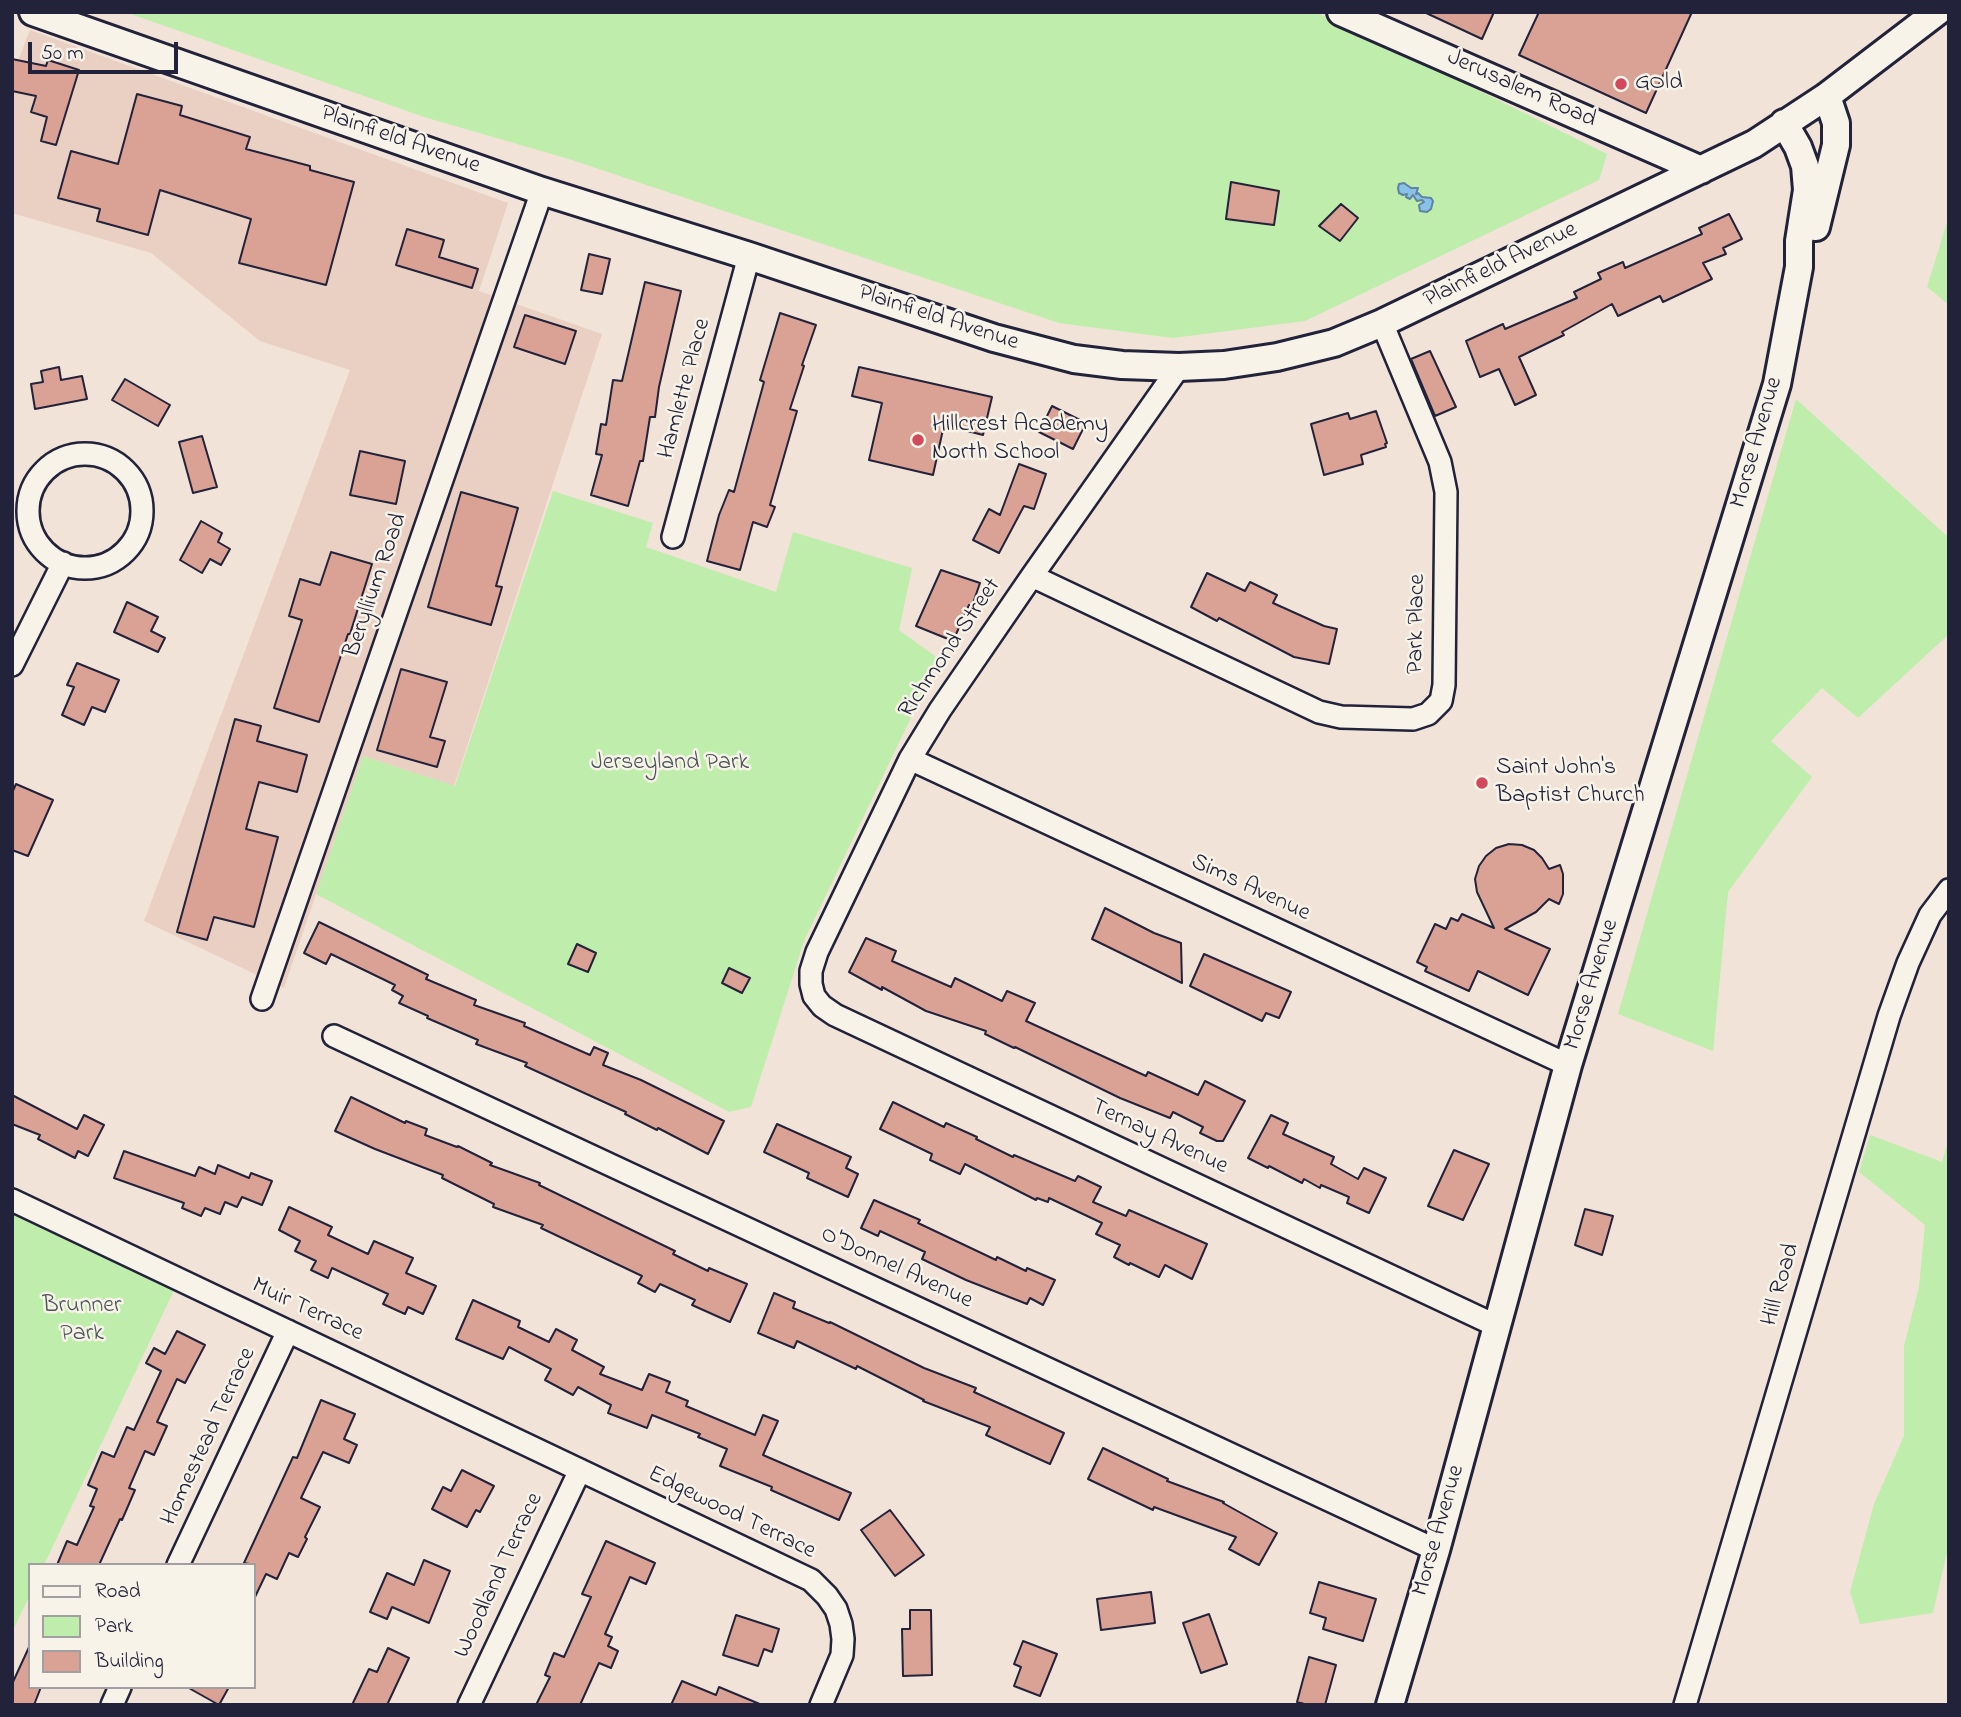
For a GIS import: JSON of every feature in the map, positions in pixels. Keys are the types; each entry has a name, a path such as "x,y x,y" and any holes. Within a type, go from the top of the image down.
{"street":[{"name":"Plainfield Avenue","path":"33,12 542,191 749,256 994,338 1074,359 1179,367 1224,365 1277,357 1335,343 1382,323 1754,144 1827,96 1937,12"},
{"name":"Jerusalem Road","path":"1341,12 1701,170"},
{"name":"Morse Avenue","path":"1799,267 1812,245 1836,145 1836,123 1827,96"},
{"name":"Morse Avenue","path":"1390,1705 1436,1549 1568,1065 1777,384 1799,267 1799,241 1807,190 1805,166 1784,123"},
{"name":"Beryllium Road","path":"262,999 542,191"},
{"name":"Hamlette Place","path":"673,537 749,256"},
{"name":"Park Place","path":"1032,576 1319,712 1341,718 1413,719 1428,714 1441,701 1444,685 1446,492 1440,462 1382,323"},
{"name":"Richmond Street","path":"811,984 811,971 817,951 910,760 940,710 1179,367"},
{"path":"90,454 108,459 123,468 134,482 141,498 140,528 124,553 109,563 80,568 63,563 52,558 31,530 28,512 31,494 39,478 61,459 90,454"},
{"path":"12,666 63,563"},
{"name":"Sims Avenue","path":"910,760 1568,1065"},
{"name":"Hill Road","path":"1685,1705 1889,1016 1908,963 1930,915 1949,890"},
{"name":"Ternay Avenue","path":"811,984 814,996 835,1015 1497,1326"},
{"name":"O'Donnel Avenue","path":"334,1036 1436,1549"},
{"name":"Muir Terrace","path":"12,1200 580,1470"},
{"name":"Homestead Terrace","path":"179,1563 288,1331"},
{"name":"Woodland Terrace","path":"469,1705 580,1470"},
{"name":"Edgewood Terrace","path":"580,1470 811,1580 836,1609 843,1639 842,1655 821,1705"},
{"path":"112,1705 119,1689"}],"shaded area":[{"path":"30,30 508,203 479,291 602,334 454,786 363,756 284,988 144,921 350,370 260,341 151,253 12,213 12,76"}],"green space":[{"path":"125,12 1315,12 1607,154 1599,180 1305,321 1173,338 1059,323 569,159 424,117"},
{"path":"1949,216 1949,305 1927,287"},
{"path":"1796,399 1949,538 1949,634 1858,718 1822,688 1771,741 1812,777 1728,892 1713,1051 1618,1014"},
{"name":"Jerseyland Park","path":"553,491 653,523 646,547 776,592 793,532 912,568 899,630 939,659 804,941 751,1107 729,1112 316,894 363,756 455,786"},
{"path":"1870,1135 1942,1162 1949,1138 1949,1543 1933,1613 1860,1624 1850,1592 1874,1504 1904,1436 1904,1346 1919,1287 1925,1225 1859,1172"},
{"name":"Brunner Park","path":"12,1210 175,1288 45,1563 28,1563 28,1599 12,1632"}],"water":[{"path":"1404,183 1411,188 1418,188 1416,194 1431,198 1431,209 1427,212 1420,211 1419,205 1424,202 1422,200 1417,201 1413,195 1410,199 1406,197 1407,194 1399,193 1399,184"}],"building":[{"path":"1424,12 1494,12 1482,39"},
{"name":"GOld","path":"1539,12 1692,12 1646,113 1519,55"},
{"path":"12,59 46,66 48,60 79,70 56,145 41,141 47,117 31,112 36,96 12,91"},
{"path":"137,94 182,106 180,115 250,137 246,149 310,166 310,170 354,182 326,285 239,263 251,219 160,190 148,235 97,221 100,209 58,198 71,151 118,164"},
{"path":"1231,182 1279,191 1274,225 1226,219"},
{"path":"1341,204 1358,218 1340,241 1319,226"},
{"path":"1729,214 1742,239 1723,248 1726,254 1703,263 1712,279 1663,302 1660,296 1618,316 1612,304 1562,332 1564,335 1519,357 1536,395 1515,405 1499,369 1480,377 1466,341 1503,324 1505,329 1577,298 1574,292 1601,279 1598,273 1623,262 1625,268 1702,234 1699,228"},
{"path":"407,229 444,240 439,257 478,269 472,288 396,265"},
{"path":"589,254 610,259 602,294 581,290"},
{"path":"645,282 681,291 659,387 655,417 650,417 643,461 640,461 628,506 591,495 602,455 596,454 601,424 606,425 613,380 622,381"},
{"path":"780,313 816,325 790,409 797,411 770,505 775,507 767,527 753,522 740,570 707,561 719,515 729,490 734,492 764,382 760,380"},
{"path":"525,315 576,331 565,364 514,347"},
{"path":"1430,351 1456,407 1435,416 1411,359"},
{"path":"59,367 61,380 82,376 87,399 35,409 31,384 43,382 41,371"},
{"path":"859,367 992,397 983,435 944,425 933,475 869,460 882,403 852,396"},
{"path":"125,379 170,405 158,426 112,400"},
{"path":"1052,406 1086,423 1073,449 1039,432"},
{"path":"1376,411 1386,447 1361,455 1363,464 1324,475 1311,424 1348,413 1350,419"},
{"path":"202,436 217,487 193,493 179,442"},
{"path":"360,451 405,461 396,504 350,495"},
{"path":"1019,464 1046,474 1034,509 1024,506 999,553 973,540 989,509 1000,515"},
{"path":"461,492 518,508 496,586 502,587 491,625 428,607"},
{"path":"201,521 222,533 218,542 230,549 221,565 210,559 202,573 180,560"},
{"path":"331,552 372,564 319,722 274,708 302,620 289,616 300,579 320,585"},
{"path":"941,570 980,583 972,606 969,605 953,641 916,626"},
{"path":"1207,573 1245,591 1250,582 1277,595 1273,603 1324,626 1337,629 1329,664 1294,657 1219,618 1217,621 1191,607"},
{"path":"127,602 158,617 151,631 165,638 158,652 114,632"},
{"path":"77,663 119,680 105,712 92,707 84,725 62,715 74,687 67,685"},
{"path":"401,669 447,682 430,737 445,741 437,767 377,750"},
{"path":"235,719 261,726 257,741 307,755 297,792 259,782 246,829 278,837 254,927 214,917 207,940 177,932"},
{"path":"16,784 53,800 28,856 12,850 12,793"},
{"path":"1509,844 1534,850 1549,869 1560,865 1563,894 1559,904 1549,899 1536,912 1505,929 1550,949 1528,995 1478,971 1469,991 1425,971 1427,967 1417,962 1435,924 1446,929 1451,918 1458,921 1462,914 1494,928 1477,892 1475,879 1486,856 1496,848"},
{"path":"1105,908 1154,933 1181,943 1182,983 1092,939"},
{"path":"319,922 428,975 426,979 476,1000 474,1005 525,1023 524,1026 590,1055 594,1047 608,1053 603,1065 641,1080 724,1121 708,1154 625,1114 626,1112 525,1066 527,1063 476,1044 478,1040 399,1003 403,996 392,990 395,985 331,954 326,964 304,953"},
{"path":"866,938 896,951 892,961 951,987 955,978 1002,1001 1007,991 1035,1003 1026,1021 1146,1076 1148,1072 1198,1095 1205,1081 1245,1101 1223,1141 1217,1141 1200,1133 1203,1127 1173,1112 1170,1118 1120,1098 985,1034 986,1031 926,1011 849,972"},
{"path":"577,944 596,953 588,972 568,964"},
{"path":"1204,954 1291,992 1279,1018 1266,1013 1262,1021 1190,986"},
{"path":"729,968 750,978 742,993 722,983"},
{"path":"12,1095 77,1129 84,1115 104,1125 88,1156 78,1151 75,1158 38,1139 40,1135 12,1124"},
{"path":"351,1097 405,1123 406,1121 427,1129 425,1135 458,1146 492,1163 490,1165 540,1183 539,1185 675,1251 673,1254 708,1271 709,1268 747,1284 730,1322 692,1305 695,1300 660,1284 655,1292 638,1283 642,1276 541,1228 543,1225 493,1207 494,1204 442,1178 443,1175 335,1131"},
{"path":"893,1102 944,1127 946,1123 977,1137 976,1139 1013,1157 1014,1155 1075,1181 1078,1176 1101,1187 1093,1202 1126,1216 1129,1210 1207,1244 1192,1279 1165,1265 1159,1277 1114,1257 1120,1245 1096,1234 1102,1223 1049,1198 1048,1202 1037,1198 1036,1200 965,1164 960,1174 930,1160 932,1154 880,1129"},
{"path":"1271,1115 1288,1123 1283,1134 1334,1157 1331,1164 1358,1179 1364,1168 1386,1178 1369,1213 1347,1203 1349,1197 1321,1185 1320,1188 1304,1179 1302,1183 1248,1158"},
{"path":"777,1124 851,1157 846,1168 858,1174 848,1197 807,1178 809,1173 764,1152"},
{"path":"1454,1150 1489,1164 1463,1220 1428,1206"},
{"path":"124,1151 195,1176 199,1167 215,1174 218,1165 249,1178 251,1173 272,1181 262,1205 242,1197 237,1207 225,1202 220,1214 205,1208 201,1216 182,1208 184,1203 114,1178"},
{"path":"874,1200 920,1220 918,1223 996,1260 997,1257 1026,1271 1027,1268 1055,1280 1043,1305 1030,1298 1027,1304 966,1280 922,1259 925,1252 880,1231 878,1236 861,1228"},
{"path":"289,1207 332,1227 328,1235 368,1254 374,1241 413,1258 406,1273 436,1286 423,1314 408,1307 405,1314 383,1304 388,1294 332,1268 328,1278 311,1270 316,1261 295,1251 300,1241 279,1230"},
{"path":"1585,1209 1613,1216 1602,1255 1575,1245"},
{"path":"774,1293 795,1302 793,1308 830,1322 924,1368 976,1388 974,1392 1064,1433 1050,1464 986,1435 990,1427 923,1401 857,1366 856,1369 797,1341 794,1348 758,1333"},
{"path":"473,1300 520,1321 518,1327 549,1342 556,1329 577,1340 572,1350 604,1367 600,1374 642,1390 649,1374 670,1382 666,1392 688,1401 686,1406 755,1435 763,1415 778,1421 763,1455 851,1493 839,1520 771,1490 772,1487 720,1466 727,1449 698,1437 700,1434 652,1415 647,1428 608,1413 611,1405 578,1387 573,1395 545,1380 551,1369 509,1347 503,1359 456,1339"},
{"path":"177,1331 205,1345 185,1383 177,1379 157,1422 167,1426 154,1455 145,1451 129,1488 135,1490 100,1563 58,1563 67,1541 77,1545 94,1507 90,1506 97,1489 88,1485 102,1452 114,1457 127,1427 134,1430 161,1371 146,1363 154,1348 165,1354"},
{"path":"321,1400 355,1414 344,1439 357,1445 349,1463 323,1452 301,1498 320,1507 298,1557 289,1553 277,1579 266,1574 256,1595 256,1563 244,1563 293,1457 297,1458"},
{"path":"1103,1448 1168,1479 1167,1481 1224,1502 1277,1533 1259,1565 1229,1549 1236,1537 1154,1507 1153,1510 1088,1479"},
{"path":"462,1470 494,1486 480,1512 476,1510 467,1527 432,1509 443,1487 451,1491"},
{"path":"890,1510 924,1555 895,1576 861,1530"},
{"path":"606,1541 655,1563 646,1584 630,1577 605,1634 612,1637 608,1646 618,1651 611,1668 599,1663 580,1705 536,1705 550,1677 545,1675 554,1653 564,1657 591,1597 582,1594"},
{"path":"424,1560 450,1571 429,1623 392,1607 387,1619 370,1612 387,1573 414,1585"},
{"path":"1319,1582 1376,1599 1363,1641 1323,1629 1326,1618 1310,1613"},
{"path":"1151,1592 1155,1623 1101,1630 1097,1599"},
{"path":"910,1610 931,1610 932,1675 903,1676 902,1629 910,1629"},
{"path":"1209,1614 1227,1664 1201,1673 1183,1623"},
{"path":"736,1615 779,1629 772,1652 764,1649 758,1666 723,1655"},
{"path":"1023,1641 1057,1654 1040,1696 1014,1686 1021,1667 1014,1664"},
{"path":"388,1648 409,1658 387,1705 352,1705 369,1669 377,1672"},
{"path":"28,1649 28,1689 40,1689 34,1705 12,1705 12,1684"},
{"path":"1309,1657 1336,1665 1325,1705 1297,1702"},
{"path":"682,1681 716,1695 719,1687 762,1705 671,1705"},
{"path":"191,1689 228,1689 219,1705"}],"place":[{"name":"GOld","path":"1621,84"},
{"name":"Hillcrest Academy North School","path":"918,440"},
{"name":"Saint John's Baptist Church","path":"1482,783"}]}
